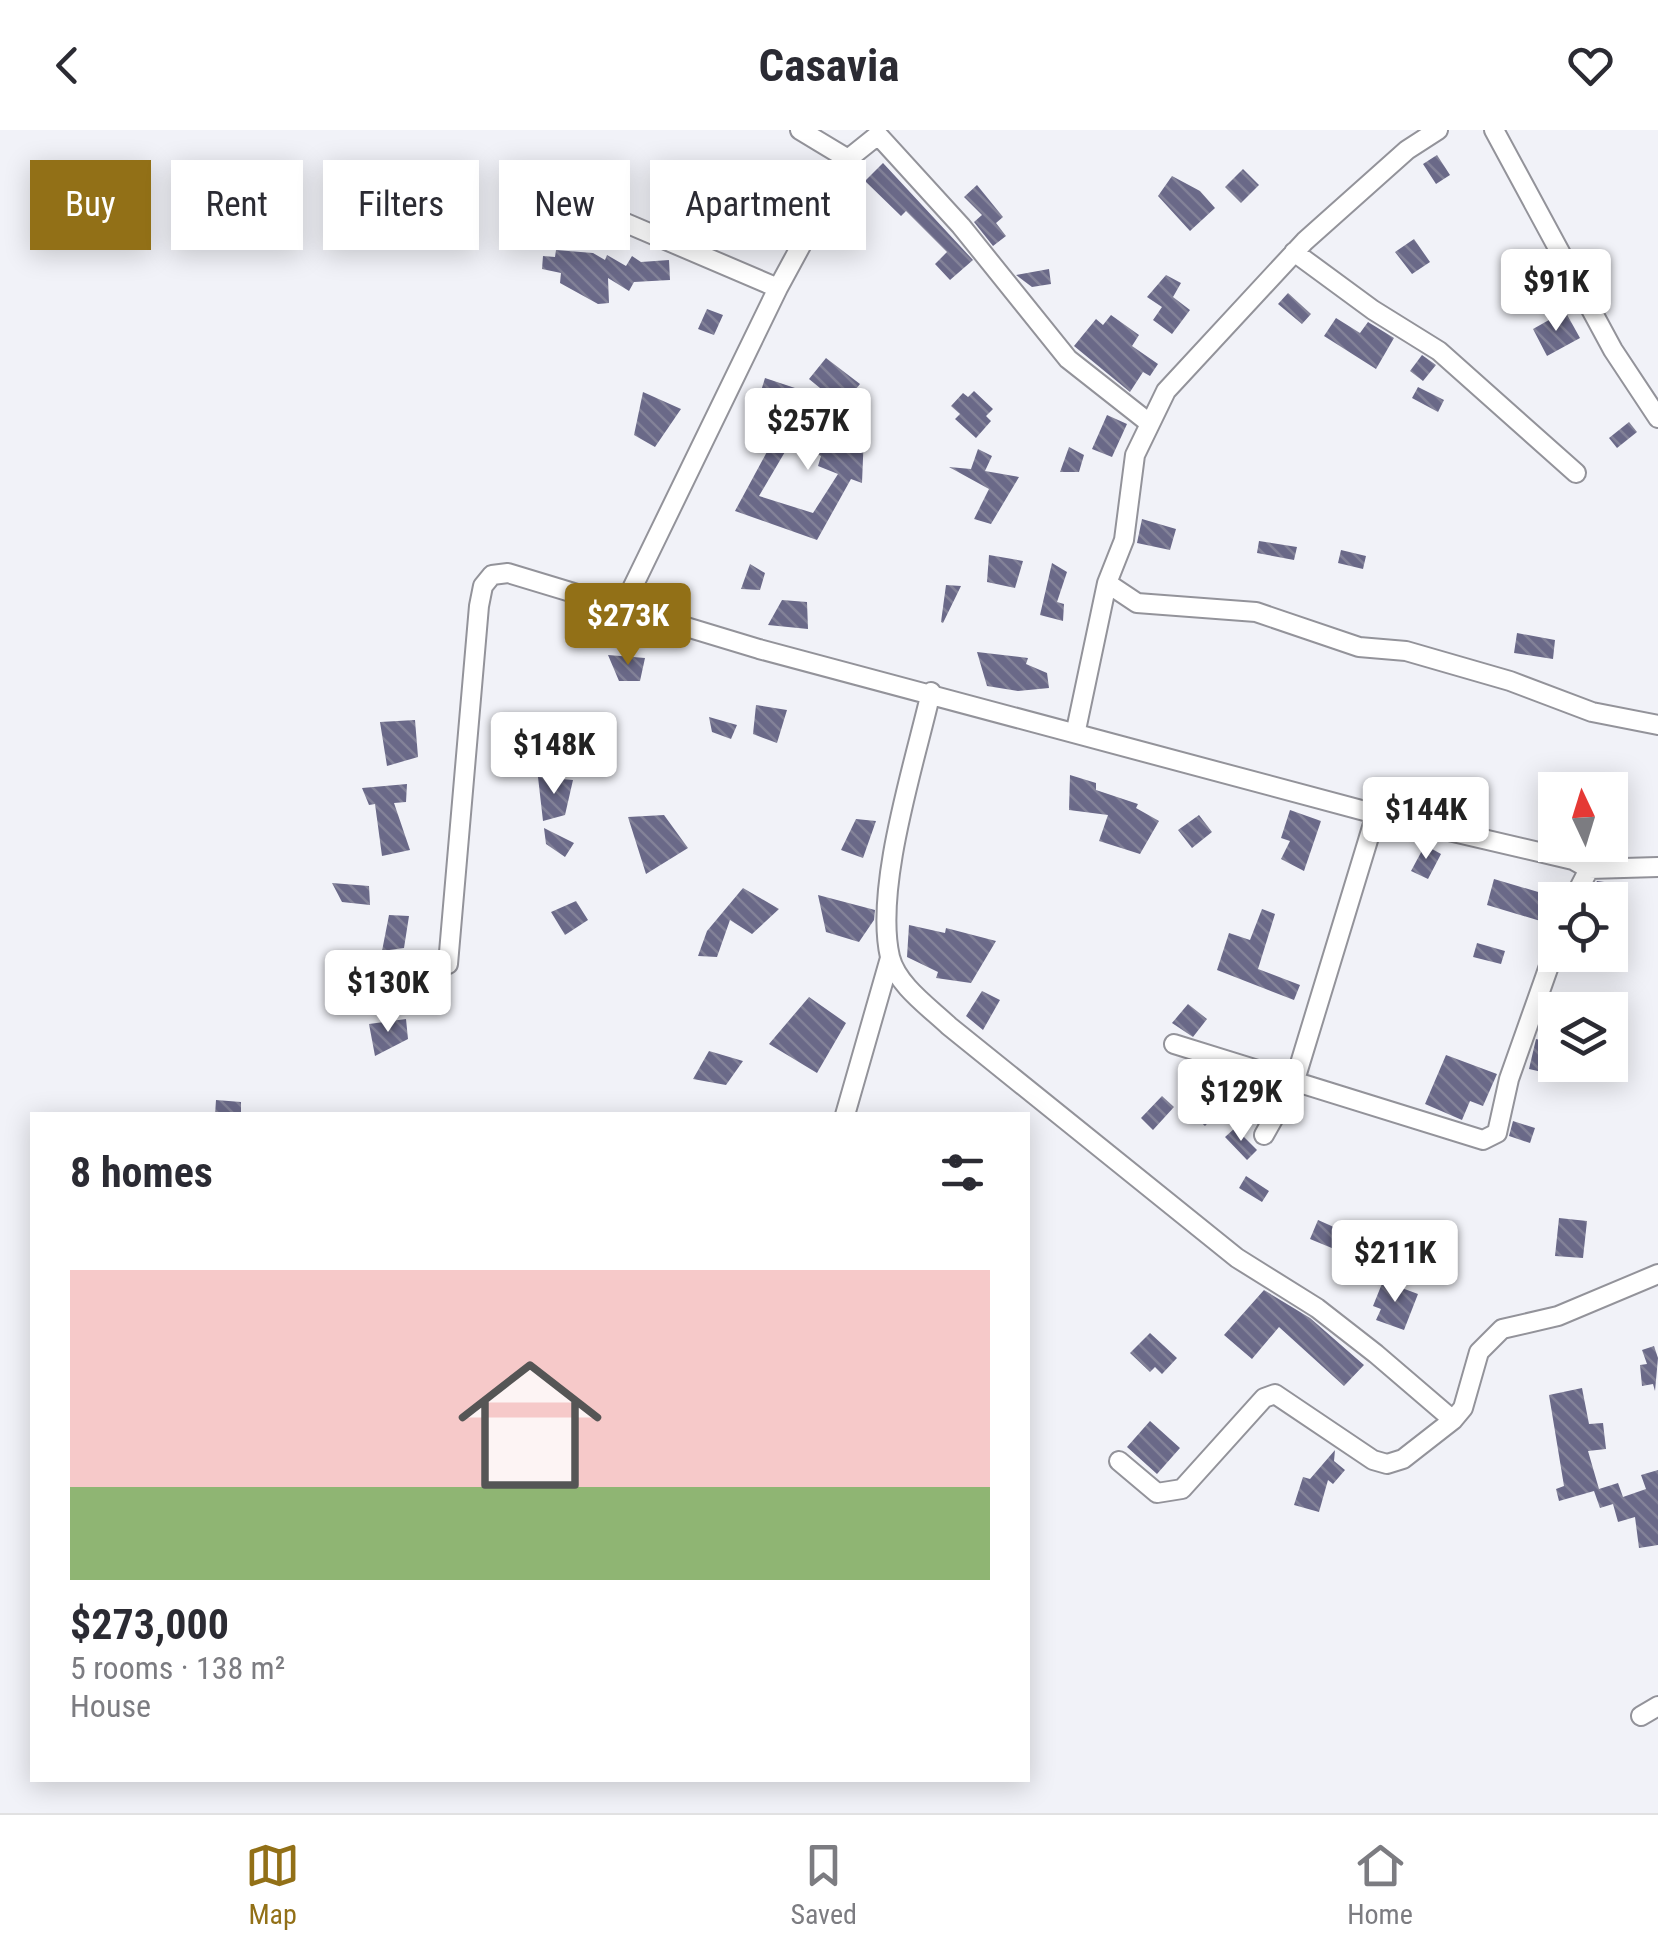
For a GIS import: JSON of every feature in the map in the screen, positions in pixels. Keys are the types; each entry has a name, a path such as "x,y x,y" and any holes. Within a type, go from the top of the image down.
{"street":[{"path":"800,130 848,159"},
{"path":"1076,730 1107,583 1124,540 1135,455 1148,422 1186,367 1294,252 1367,182 1438,130"},
{"path":"1494,130 1613,350 1658,418"},
{"path":"623,607 778,288 848,159 880,132 1008,281 1068,359 1148,422"},
{"path":"630,225 778,288"},
{"path":"1294,252 1439,351 1576,472"},
{"path":"448,964 483,586 492,574 508,574 759,649 1076,730 1376,814 1573,860 1589,869 1658,867"},
{"path":"1107,583 1137,603 1256,612 1359,647 1406,650 1497,677 1592,712 1658,725"},
{"path":"846,1112 890,958 888,913 893,862 931,692"},
{"path":"1264,1135 1296,1080 1376,814"},
{"path":"1582,882 1589,869"},
{"path":"890,958 906,985 949,1026 1238,1258 1316,1308 1453,1420"},
{"path":"1174,1044 1483,1140 1496,1133 1509,1080 1547,972"},
{"path":"1120,1460 1156,1494 1182,1489 1264,1398 1275,1394 1373,1460 1386,1464 1403,1460 1463,1408 1478,1352 1488,1338 1502,1328 1558,1316 1658,1274"}],"building":[{"path":"1437,155 1450,175 1436,184 1423,164"},
{"path":"883,163 973,260 950,280 935,264 947,252 906,211 901,216 866,180"},
{"path":"1243,169 1259,185 1241,203 1225,187"},
{"path":"1172,176 1200,191 1215,208 1190,231 1158,196"},
{"path":"977,185 1003,217 996,223 1006,236 993,246 974,222 982,215 964,197"},
{"path":"1414,239 1430,262 1412,274 1395,252"},
{"path":"556,250 593,253 605,260 607,255 626,266 632,256 641,262 669,260 670,280 634,282 629,291 608,278 609,303 598,304 560,283 561,273 542,269 543,256 555,257"},
{"path":"1049,269 1051,284 1032,287 1016,275"},
{"path":"1166,275 1181,283 1173,297 1190,310 1172,334 1153,320 1162,307 1147,297"},
{"path":"1288,293 1311,314 1302,324 1278,304"},
{"path":"707,309 723,315 714,335 698,329"},
{"path":"1565,311 1580,338 1547,356 1533,329"},
{"path":"1111,315 1139,335 1132,346 1158,364 1150,376 1143,372 1130,392 1074,346 1096,319 1103,325"},
{"path":"1336,318 1360,333 1368,322 1394,338 1376,369 1324,336"},
{"path":"1422,355 1436,365 1423,381 1410,371"},
{"path":"826,358 860,384 842,406 809,379"},
{"path":"765,378 801,390 799,402 761,391"},
{"path":"1418,387 1444,400 1438,412 1412,398"},
{"path":"974,391 993,409 986,416 991,421 976,438 955,419 960,414 951,406 963,393 968,397"},
{"path":"643,392 681,409 655,447 634,435"},
{"path":"797,409 864,434 862,483 851,479 817,540 735,511 775,437 789,445 759,496 813,513 838,474 818,466 821,456 782,435"},
{"path":"1107,415 1127,424 1112,457 1092,449"},
{"path":"1629,422 1637,432 1617,448 1609,438"},
{"path":"1069,447 1084,455 1079,472 1060,472"},
{"path":"978,449 992,456 985,471 1019,477 991,524 974,519 989,489 949,467 971,469"},
{"path":"1142,519 1176,529 1170,550 1137,543"},
{"path":"1259,541 1297,547 1294,560 1257,553"},
{"path":"1341,550 1366,556 1363,569 1338,563"},
{"path":"989,555 1023,561 1015,588 987,582"},
{"path":"1052,563 1067,572 1057,602 1064,604 1063,621 1040,615"},
{"path":"750,564 765,573 760,590 741,589"},
{"path":"946,585 961,586 943,623 941,622"},
{"path":"782,600 807,602 808,629 768,625"},
{"path":"1517,633 1555,640 1553,659 1514,653"},
{"path":"977,652 1028,658 1026,664 1047,673 1049,688 1018,691 987,686"},
{"path":"608,655 645,658 640,681 619,681"},
{"path":"756,705 787,710 777,743 753,734"},
{"path":"709,717 737,725 731,739 712,732"},
{"path":"415,720 418,757 387,766 380,722"},
{"path":"1070,775 1096,783 1096,790 1138,804 1136,808 1159,821 1140,854 1099,841 1108,815 1069,810"},
{"path":"538,777 573,780 565,815 543,821"},
{"path":"407,784 406,802 394,803 410,850 382,856 375,804 369,805 362,788"},
{"path":"1290,810 1321,821 1304,871 1281,859 1290,841 1281,838"},
{"path":"664,815 688,848 646,874 628,817"},
{"path":"1199,815 1212,832 1192,848 1178,830"},
{"path":"856,819 876,821 863,858 841,850"},
{"path":"544,828 574,843 565,857 546,844"},
{"path":"1425,845 1441,854 1428,879 1411,871"},
{"path":"1494,879 1538,892 1538,920 1487,905"},
{"path":"332,883 369,886 370,905 342,902"},
{"path":"743,888 779,909 752,934 730,920 717,957 698,956 707,931"},
{"path":"818,895 875,910 874,920 859,942 826,932"},
{"path":"576,901 588,920 565,935 551,912"},
{"path":"1262,909 1275,914 1258,969 1300,985 1294,1000 1217,970 1229,933 1250,940"},
{"path":"389,915 409,916 404,948 382,951"},
{"path":"909,925 945,933 946,928 996,941 971,983 936,978 938,972 907,957"},
{"path":"1477,943 1505,951 1501,964 1473,957"},
{"path":"982,991 1000,1000 983,1030 966,1016"},
{"path":"809,997 846,1023 817,1073 769,1044"},
{"path":"1188,1004 1207,1019 1193,1037 1172,1023"},
{"path":"406,1019 408,1039 375,1056 369,1024"},
{"path":"1536,1039 1538,1039 1538,1071 1529,1069"},
{"path":"709,1051 743,1061 726,1085 693,1079"},
{"path":"1446,1055 1497,1074 1483,1106 1470,1101 1462,1120 1425,1104"},
{"path":"1203,1082 1226,1103 1205,1126 1182,1105"},
{"path":"1162,1096 1174,1107 1153,1130 1141,1118"},
{"path":"216,1100 241,1102 241,1112 215,1112"},
{"path":"1513,1121 1535,1128 1530,1143 1509,1136"},
{"path":"1235,1128 1257,1150 1247,1160 1225,1137"},
{"path":"1246,1176 1269,1191 1262,1202 1239,1188"},
{"path":"1559,1218 1587,1221 1583,1258 1555,1256"},
{"path":"1318,1220 1336,1228 1334,1233 1346,1242 1339,1251 1310,1239"},
{"path":"1383,1281 1418,1294 1404,1330 1376,1320 1381,1309 1373,1306"},
{"path":"1264,1290 1310,1318 1364,1365 1344,1386 1279,1327 1252,1359 1224,1335"},
{"path":"1150,1333 1177,1358 1162,1374 1155,1367 1150,1372 1130,1353"},
{"path":"1654,1346 1658,1358 1655,1391 1653,1384 1642,1386 1640,1365 1647,1364 1642,1350"},
{"path":"1582,1388 1589,1424 1603,1423 1606,1449 1588,1451 1599,1489 1618,1483 1623,1497 1646,1489 1641,1475 1658,1470 1658,1545 1639,1548 1635,1517 1618,1522 1613,1504 1600,1508 1594,1491 1559,1501 1556,1489 1564,1486 1549,1395"},
{"path":"1150,1421 1180,1448 1157,1474 1127,1447"},
{"path":"1335,1450 1334,1461 1345,1470 1333,1484 1328,1480 1319,1512 1294,1505 1303,1477 1310,1479"}]}
